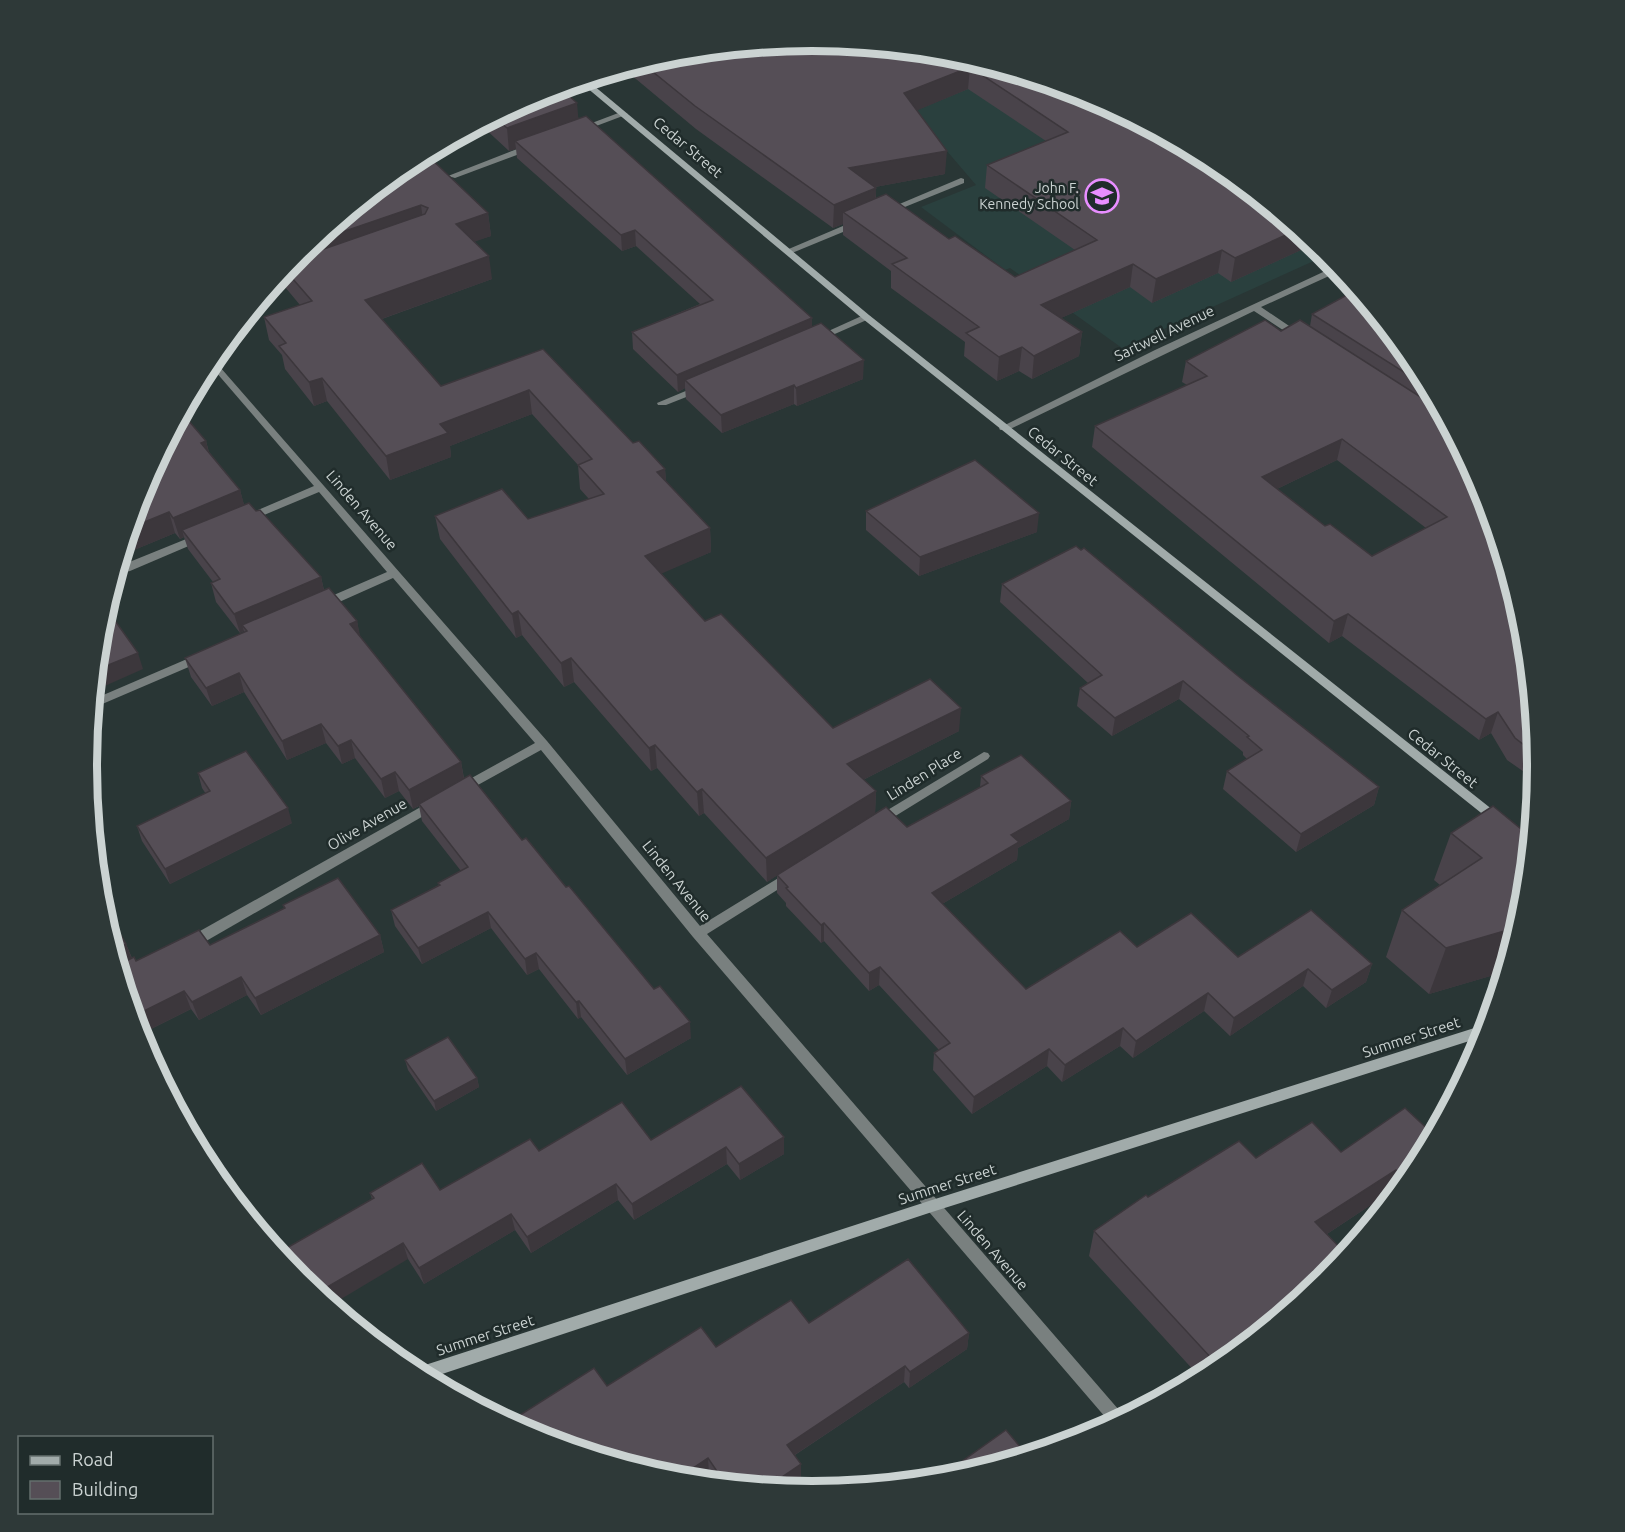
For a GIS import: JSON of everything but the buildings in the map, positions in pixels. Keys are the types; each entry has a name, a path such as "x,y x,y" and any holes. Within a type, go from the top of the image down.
{"street":[{"name":"Cedar Street","path":"590,87 866,317 1511,832"},
{"path":"574,132 624,114"},
{"path":"452,176 540,144"},
{"path":"878,215 962,181"},
{"path":"789,251 868,219"},
{"name":"Sartwell Avenue","path":"1004,428 1158,352 1329,272"},
{"path":"289,280 305,274"},
{"path":"1254,307 1309,343"},
{"path":"806,343 866,317"},
{"name":"Linden Avenue","path":"218,369 543,744 698,933 1114,1414"},
{"path":"662,404 707,385"},
{"path":"236,523 321,487"},
{"path":"126,568 214,532"},
{"path":"309,610 394,573"},
{"path":"101,700 212,652"},
{"name":"Olive Avenue","path":"175,950 207,935 543,744"},
{"name":"Linden Place","path":"865,830 984,756"},
{"path":"698,933 796,872"},
{"name":"Summer Street","path":"430,1370 932,1206 1475,1034"}],"shaded area":[{"name":"John F. Kennedy School","path":"863,53 888,55 1173,149 1210,171 1248,199 1317,259 1122,348 1010,268 1005,270 921,207 976,185"}],"place":[{"name":"John F. Kennedy School","path":"1102,196"}]}
